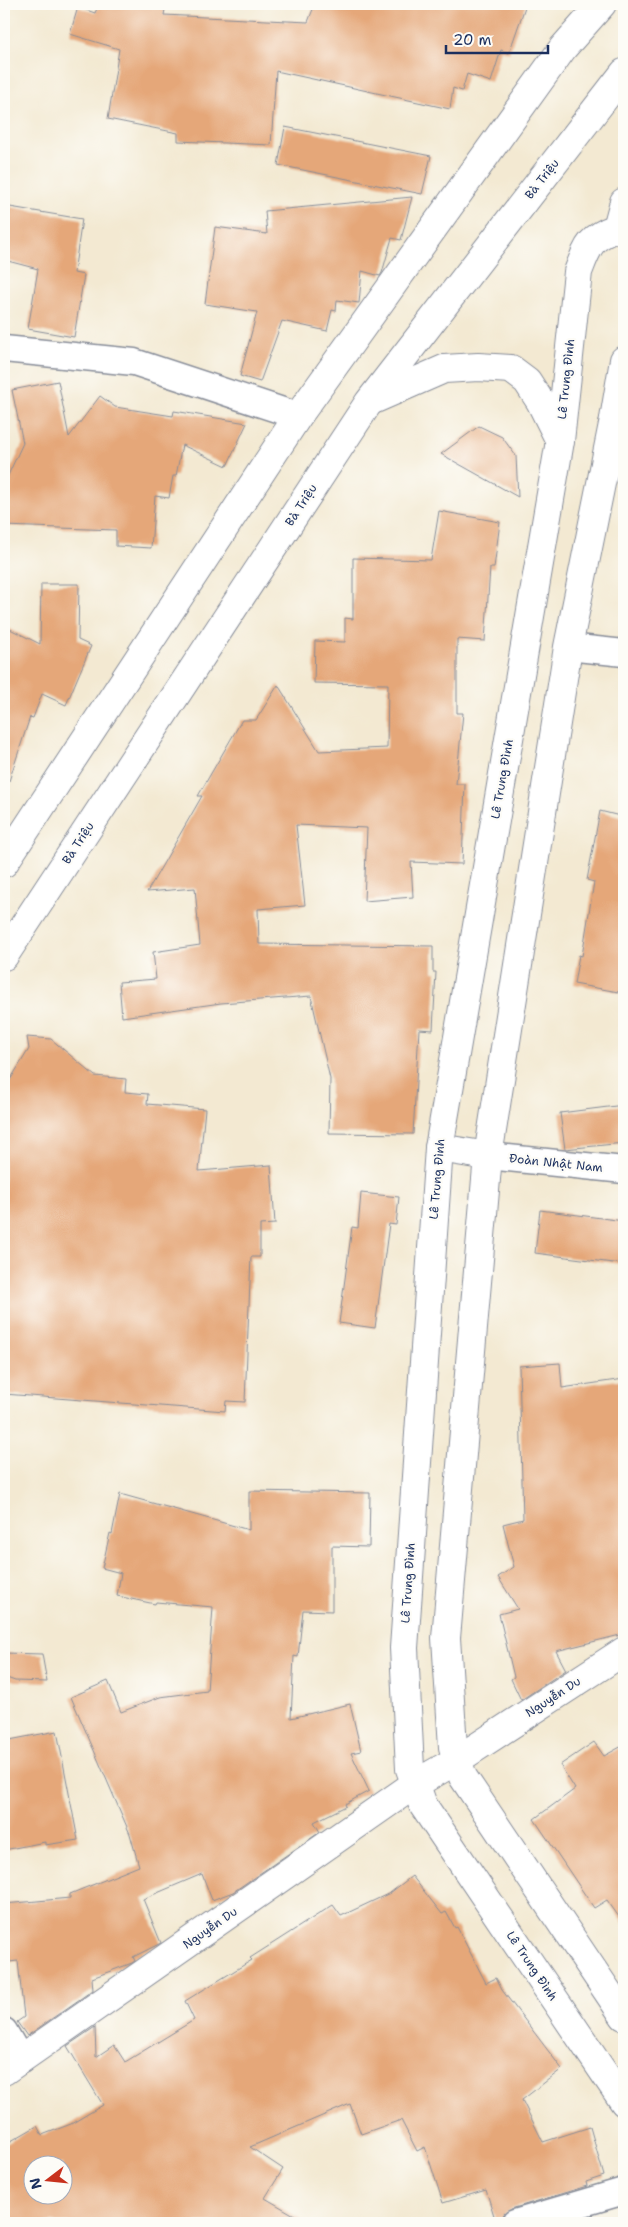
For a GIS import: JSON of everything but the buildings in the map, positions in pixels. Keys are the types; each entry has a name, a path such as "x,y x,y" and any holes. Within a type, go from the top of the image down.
{"main road":[{"path":"4,863 298,416 563,48 602,4"},
{"name":"Bà Triệu","path":"4,956 369,402 624,72"},
{"path":"621,230 624,202"},
{"name":"Lê Trung Đình","path":"621,230 600,234 587,248 578,272 560,441 439,1148 404,1648 410,1769 423,1805 624,2102"},
{"path":"624,360 619,418 568,648 488,1156 446,1638 453,1747 463,1777 624,2016"},
{"path":"369,402 444,369 478,367 511,369 527,382 540,401 560,441"},
{"path":"439,1148 488,1156"},
{"name":"Nguyễn Du","path":"12,2066 415,1784 457,1760 624,1651"}],"street":[{"path":"4,349 134,362 298,416"},
{"path":"568,648 624,653"},
{"name":"Đoàn Nhật Nam","path":"488,1156 624,1170"},
{"path":"4,2031 12,2066"},
{"path":"515,2223 624,2191"}]}
